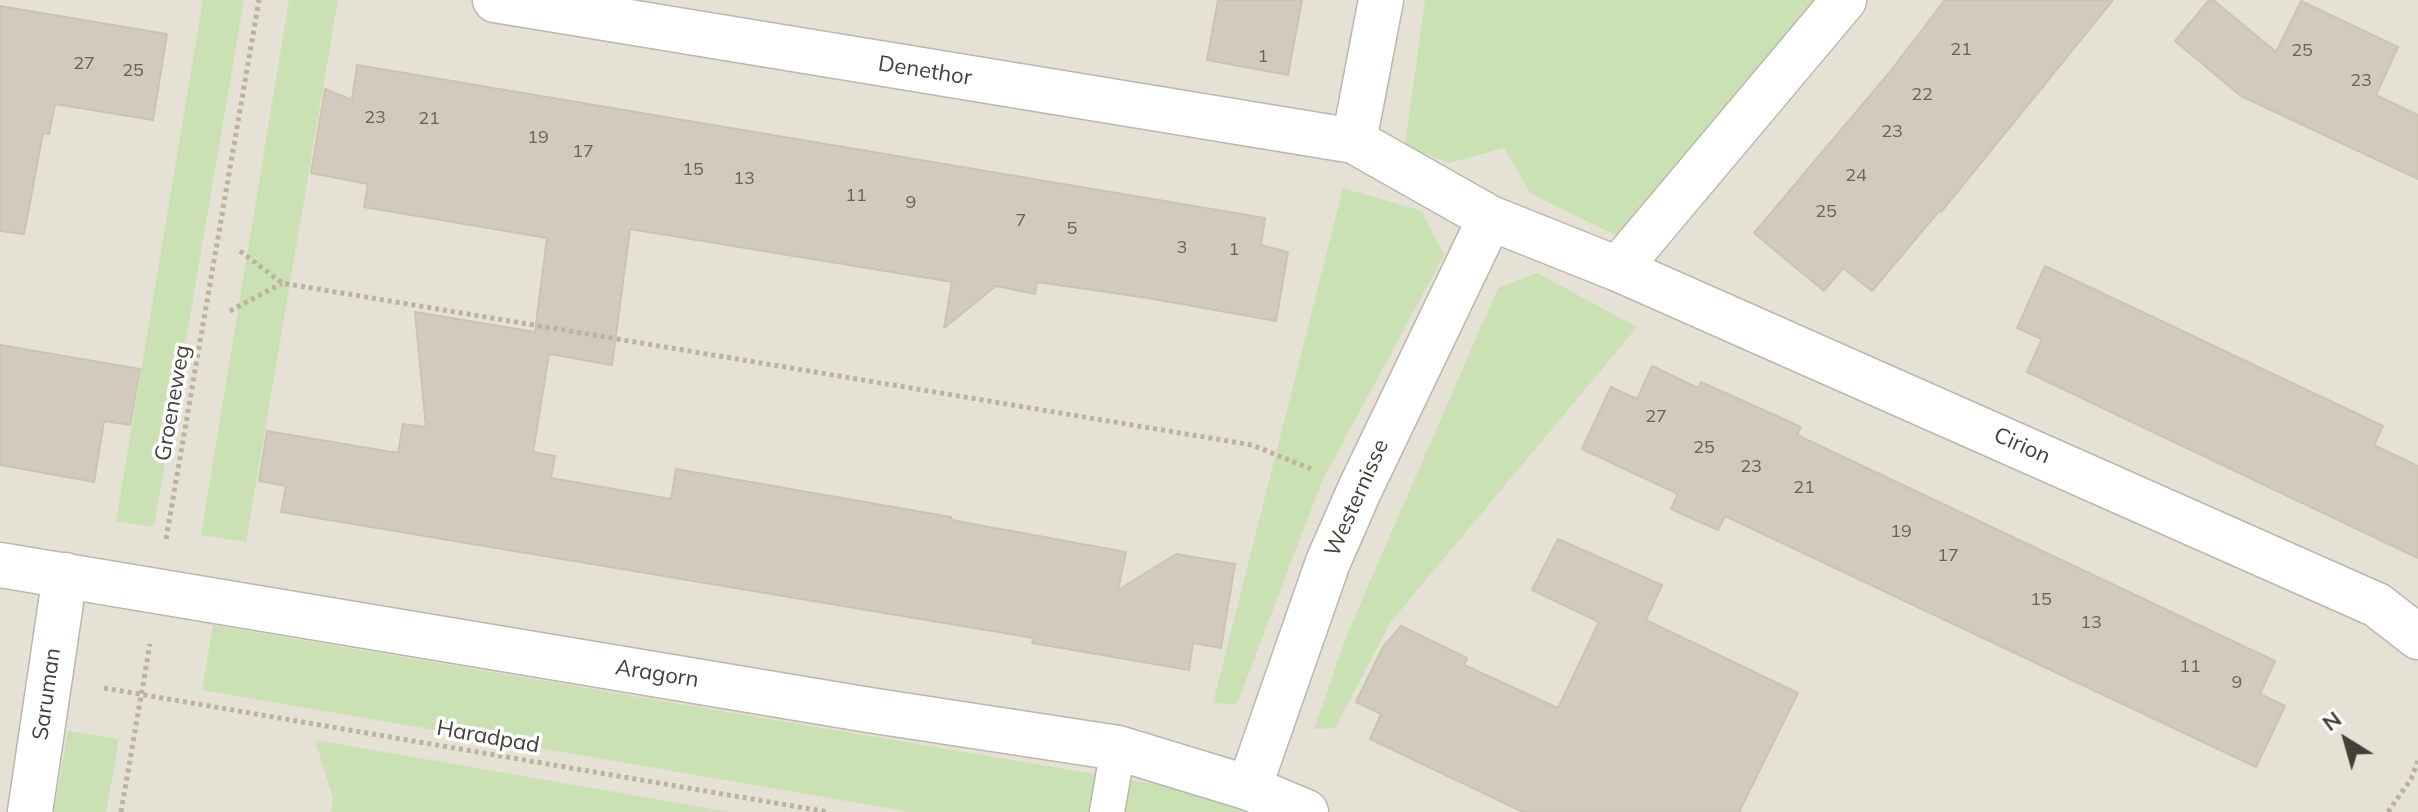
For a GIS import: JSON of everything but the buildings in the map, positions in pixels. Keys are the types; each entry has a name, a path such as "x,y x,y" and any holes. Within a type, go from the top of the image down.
{"street":[{"name":"Denethor","path":"495,0 1354,141"},
{"path":"1381,0 1354,141 1490,218 1618,269 1844,0"},
{"name":"Westernisse","path":"1249,788 1328,562 1490,218"},
{"name":"Cirion","path":"1618,269 2377,605 2418,637"},
{"name":"Aragorn","path":"0,565 1118,748 1249,788 1306,812"},
{"name":"Saruman","path":"30,812 65,575"}],"lane":[{"path":"1107,812 1118,748"}],"path":[{"name":"Groeneweg","path":"121,812 259,0"},
{"path":"240,251 282,283 1252,445 1360,489"},
{"path":"230,311 282,283"},
{"name":"Haradpad","path":"142,694 828,812"},
{"path":"2388,812 2411,779 2418,761"}],"shaded area":[{"path":"0,0 2418,0 2418,812 0,812"}],"green space":[{"path":"203,0 244,0 154,527 116,521"},
{"path":"289,0 338,0 246,542 201,535"},
{"path":"1425,0 1828,0 1630,242 1531,194 1504,148 1449,163 1405,146"},
{"path":"1343,188 1422,211 1444,255 1322,481 1237,704 1213,703"},
{"path":"1537,273 1637,327 1390,623 1335,728 1314,729 1348,632 1498,288"},
{"path":"213,625 1166,786 1256,812 911,812 202,690"},
{"path":"68,731 119,739 106,812 54,812"},
{"path":"315,740 730,812 331,812 333,798"}]}
